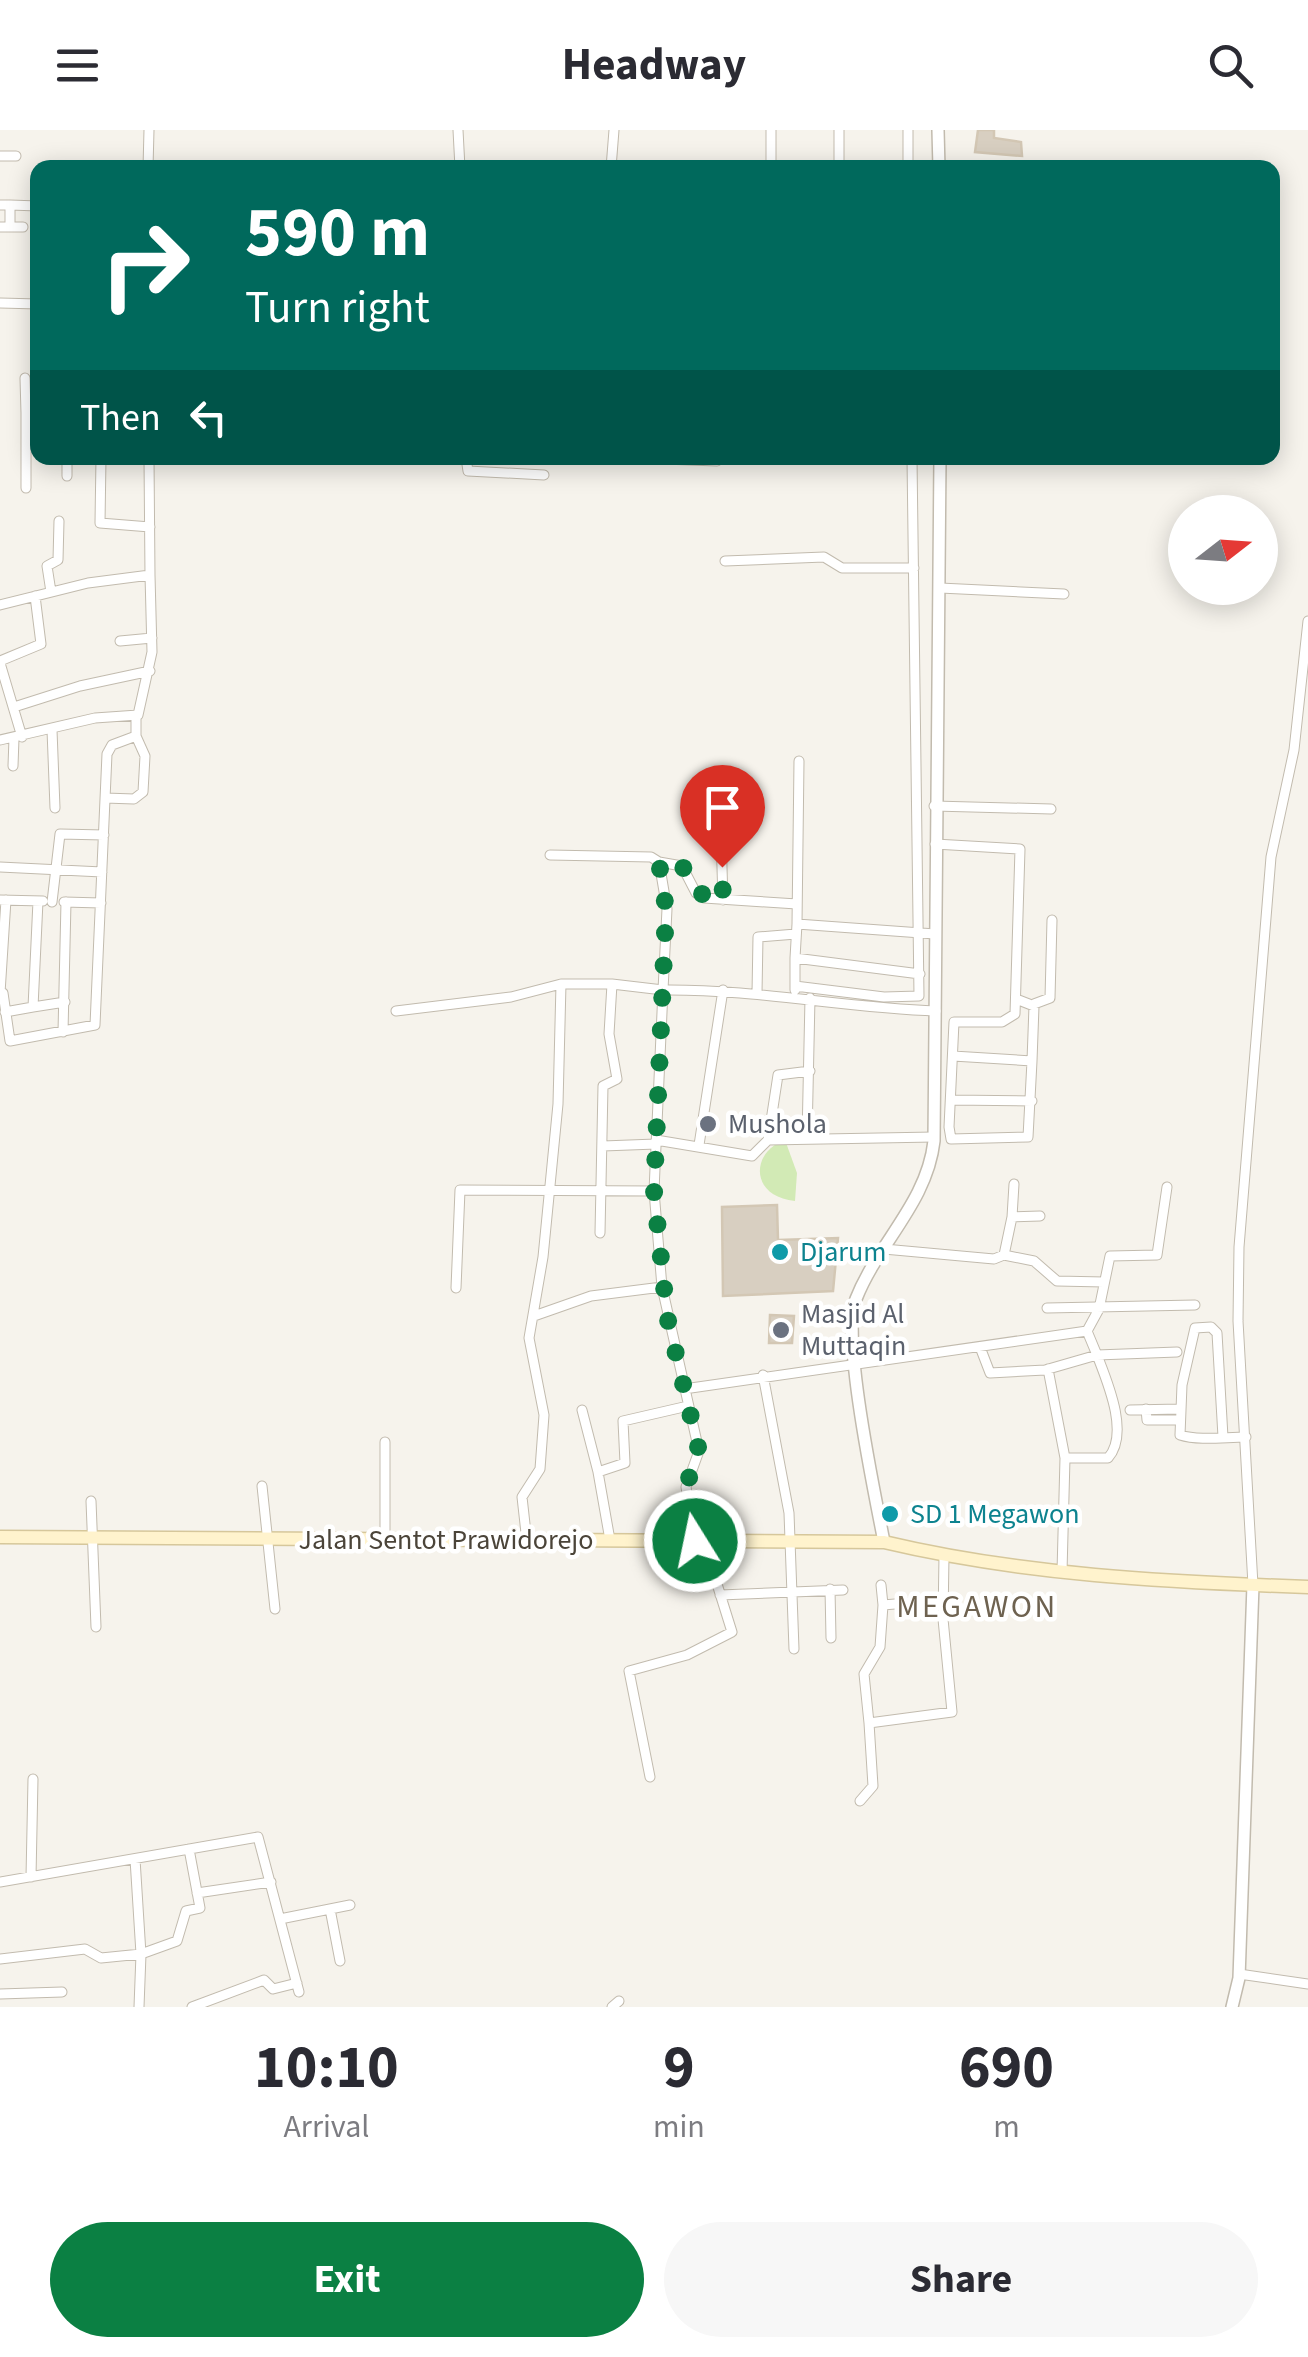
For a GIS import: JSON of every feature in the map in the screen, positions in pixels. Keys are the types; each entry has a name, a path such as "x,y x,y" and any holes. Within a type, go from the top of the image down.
{"main road":[{"name":"Jalan Sentot Prawidorejo","path":"0,1537 884,1542 944,1556 1062,1572 1308,1587"}],"street":[{"path":"148,160 149,130"},
{"path":"458,130 460,160"},
{"path":"612,160 614,130"},
{"path":"771,130 771,160"},
{"path":"839,130 839,160"},
{"path":"908,130 908,160"},
{"path":"938,130 938,160"},
{"path":"0,156 16,156"},
{"path":"23,228 5,227 5,205 30,206"},
{"path":"0,303 30,304"},
{"path":"26,378 26,488"},
{"path":"26,412 30,412"},
{"path":"67,465 67,476"},
{"path":"101,465 100,522 150,527"},
{"path":"105,798 134,800 143,792 144,746 136,736 136,717 150,671 152,638 149,465"},
{"path":"467,465 468,471 544,475"},
{"path":"396,1011 511,997 561,984 919,996 912,465"},
{"path":"940,465 936,1011 953,1056"},
{"path":"51,592 47,566 58,560 59,521"},
{"path":"725,561 824,557 842,568 914,568"},
{"path":"0,605 150,575"},
{"path":"940,588 1064,594"},
{"path":"13,766 18,737 14,707 0,662 41,644 35,596"},
{"path":"1232,2007 1239,1974 1253,1585 1238,1321 1242,1211 1270,856 1294,750 1308,621"},
{"path":"120,641 152,638"},
{"path":"14,707 80,686 150,671"},
{"path":"0,740 95,718 136,717"},
{"path":"52,730 55,808"},
{"path":"101,903 3,900 2,993 10,1041 92,1028 98,1021 108,749 136,736"},
{"path":"795,991 799,761"},
{"path":"918,762 936,762"},
{"path":"936,806 1051,810"},
{"path":"52,902 60,834 104,835"},
{"path":"721,835 723,900"},
{"path":"884,1542 856,1362 854,1306 924,1183 943,1077 944,1039 959,1019 1013,1019 1016,999 1020,849 938,844"},
{"path":"550,854 651,857 682,866 696,892 704,898 797,904"},
{"path":"919,861 936,861"},
{"path":"659,862 666,909 654,1191 662,1287 699,1451 686,1486 695,1541"},
{"path":"0,867 102,872"},
{"path":"33,1007 38,901"},
{"path":"63,1032 66,902"},
{"path":"1016,999 1034,1004 1050,998 1052,920"},
{"path":"757,992 758,937 797,929 935,934"},
{"path":"795,958 920,974"},
{"path":"527,1542 522,1497 540,1468 544,1415 528,1338 550,1193 558,1104 561,984"},
{"path":"600,1233 603,1086 617,1079 609,1034 612,984"},
{"path":"699,1145 722,990"},
{"path":"795,991 810,998 936,1011"},
{"path":"807,1138 810,998"},
{"path":"4,1012 65,1002"},
{"path":"951,1139 1027,1138 1032,1101 1034,1004"},
{"path":"953,1056 1032,1061"},
{"path":"950,1152 951,1100 943,1077 953,1056"},
{"path":"603,1146 656,1142 699,1145 752,1156 768,1140 778,1075 810,1071"},
{"path":"951,1100 1032,1101"},
{"path":"768,1140 934,1137"},
{"path":"1004,1255 1014,1184"},
{"path":"1087,1331 1099,1309 1112,1254 1157,1255 1168,1187"},
{"path":"456,1288 460,1190 654,1191"},
{"path":"1012,1217 1040,1216"},
{"path":"884,1249 994,1259 1004,1255 1034,1261 1052,1279 1104,1282"},
{"path":"534,1316 591,1296 662,1287"},
{"path":"1046,1308 1195,1304"},
{"path":"1223,1437 1214,1328 1191,1331 1179,1415 1182,1437 1223,1437 1246,1437"},
{"path":"684,1389 1087,1331"},
{"path":"1065,1458 1108,1458 1116,1444 1110,1392 1087,1331"},
{"path":"980,1347 990,1373 1048,1369 1097,1355 1178,1352"},
{"path":"1048,1369 1065,1458 1062,1572"},
{"path":"762,1375 784,1477 792,1540 794,1649"},
{"path":"598,1472 625,1463 623,1421 688,1406"},
{"path":"582,1410 610,1540"},
{"path":"1130,1410 1179,1415"},
{"path":"385,1442 386,1540"},
{"path":"262,1486 275,1608"},
{"path":"91,1501 89,1538 96,1627"},
{"path":"650,1777 628,1672 687,1655 732,1632 720,1595 716,1541"},
{"path":"870,1723 952,1714 954,1697 942,1600 944,1556"},
{"path":"860,1801 874,1786 864,1674 880,1647 884,1605 881,1585"},
{"path":"720,1595 790,1589 842,1590"},
{"path":"830,1589 832,1638"},
{"path":"884,1605 942,1600"},
{"path":"31,1877 33,1778"},
{"path":"0,1882 258,1836 298,1988 273,1989 264,1980 192,2007"},
{"path":"0,1959 85,1949 100,1958 142,1954 178,1941 186,1911 200,1908 188,1848"},
{"path":"135,1859 142,1954 138,2007"},
{"path":"198,1893 271,1882"},
{"path":"280,1919 350,1904"},
{"path":"330,1909 340,1961"},
{"path":"1239,1974 1308,1984"},
{"path":"0,1994 62,1992"}],"green space":[{"path":"785,1140 797,1173 795,1201 770,1191 760,1174 765,1154"}],"building":[{"path":"978,130 994,130 994,138 1021,142 1022,156 975,152"},
{"name":"Djarum","path":"777,1205 778,1240 838,1238 833,1291 723,1296 722,1207"},
{"name":"Masjid Al Muttaqin","path":"770,1315 794,1316 792,1343 769,1343"}],"place":[{"name":"Mushola","path":"708,1124"},
{"name":"Djarum","path":"780,1252"},
{"name":"Masjid Al Muttaqin","path":"781,1330"},
{"name":"SD 1 Megawon","path":"890,1514"}],"district":[{"name":"MEGAWON","path":"977,1607"}],"route":[{"path":"695,1541 686,1486 699,1451 667,1316 654,1191 666,909 659,862 682,866 696,892 704,898 723,900 722,867"}]}
